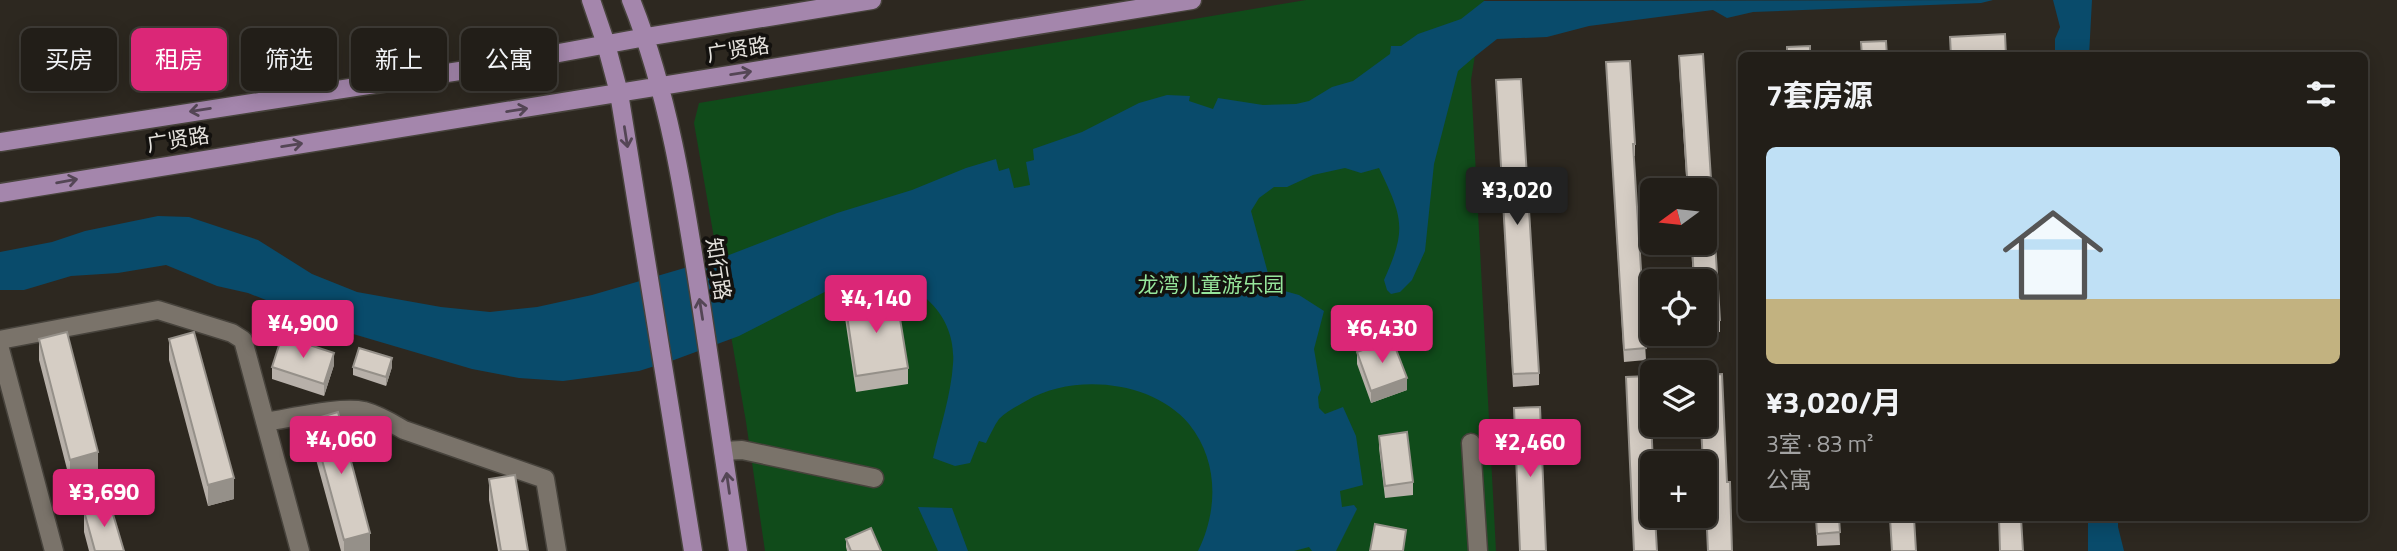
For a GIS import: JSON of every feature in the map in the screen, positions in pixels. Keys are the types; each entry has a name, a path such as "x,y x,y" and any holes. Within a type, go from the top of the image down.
{"main road":[{"path":"591,0 619,93 693,551"},
{"name":"知行路","path":"631,0 646,37 667,108 692,249 738,551"},
{"name":"广贤路","path":"0,142 466,70 872,0"},
{"name":"广贤路","path":"0,193 1192,0"}],"lane":[{"path":"0,340 158,310 232,333 243,340 300,551"},
{"path":"0,349 54,551"},
{"path":"265,422 342,411 363,411 404,430 545,479 557,551"},
{"path":"1471,443 1478,551"},
{"path":"723,451 742,450 874,478"}],"green space":[{"name":"龙湾儿童游乐园","path":"1306,0 1484,0 1471,80 1496,551 765,551 746,422 694,123 699,103"}],"water":[{"path":"1993,0 1981,3 1753,12 1727,18 1713,10 1589,26 1547,37 1497,39 1458,71 1434,164 1425,251 1412,280 1400,292 1391,294 1384,280 1396,248 1399,224 1393,199 1379,168 1361,173 1345,168 1313,175 1287,187 1274,187 1259,198 1251,211 1269,277 1281,290 1299,295 1324,311 1314,349 1321,390 1318,397 1319,408 1325,414 1343,407 1356,436 1363,485 1340,491 1342,507 1354,505 1357,509 1336,551 1312,551 1309,547 1294,551 1198,551 1205,536 1212,503 1206,454 1189,424 1173,409 1134,390 1088,384 1045,392 1015,407 999,419 986,443 979,441 970,463 955,466 933,458 950,388 952,343 946,323 935,307 921,294 885,279 864,278 844,282 739,336 674,360 639,371 563,381 519,378 472,369 343,331 322,316 291,310 248,293 217,286 166,265 118,273 71,276 24,290 0,290 0,252 158,216 189,217 258,240 312,274 357,292 441,307 490,312 537,307 592,295 729,255 837,213 912,190 996,159 999,171 1009,168 1014,188 1030,185 1026,162 1034,160 1033,149 1082,132 1139,103 1167,95 1190,96 1189,101 1213,109 1218,98 1263,105 1309,101 1332,87 1353,81 1390,54 1391,46 1401,46 1418,34 1461,19 1484,1"},
{"path":"2053,0 2092,0 2089,52 2055,52 2055,39 2060,27"},
{"path":"918,507 952,508 968,551 938,551"},
{"path":"2088,521 2118,521 2124,551 2088,551"}],"building":[{"path":"2005,34 2006,52 1951,52 1950,37"},
{"path":"1886,41 1887,52 1862,52 1861,42"},
{"path":"1810,46 1810,52 1787,52 1787,47"},
{"path":"1703,54 1711,178 1687,178 1679,56"},
{"path":"1630,61 1641,269 1640,346 1646,348 1624,350 1606,62"},
{"path":"1521,79 1539,373 1513,374 1496,80"},
{"path":"1693,256 1716,256 1717,269 1693,269"},
{"path":"1717,273 1720,320 1717,320"},
{"path":"896,294 908,368 856,376 845,302"},
{"path":"67,332 98,452 70,460 39,339"},
{"path":"194,332 234,478 208,485 169,339"},
{"path":"282,336 334,353 324,384 272,367"},
{"path":"1392,339 1407,378 1371,391 1357,352"},
{"path":"359,348 392,358 386,377 353,367"},
{"path":"1717,374 1722,374 1732,551 1708,551 1707,528 1717,528 1717,451 1702,451 1702,437 1717,437"},
{"path":"1640,376 1640,437 1652,437 1652,451 1640,451 1640,528 1656,528 1657,551 1634,551 1626,377"},
{"path":"1540,407 1546,551 1520,551 1514,408"},
{"path":"338,412 370,533 344,540 311,420"},
{"path":"1407,432 1413,482 1385,486 1379,436"},
{"path":"515,475 528,551 501,551 489,479"},
{"path":"110,504 124,551 95,551 84,511"},
{"path":"1816,521 1839,521 1840,532 1817,534"},
{"path":"1890,521 1914,521 1916,551 1892,551"},
{"path":"1999,521 2021,521 2023,551 2000,551"},
{"path":"1375,524 1406,530 1403,551 1370,551"},
{"path":"871,528 881,551 851,551 846,539"}]}
